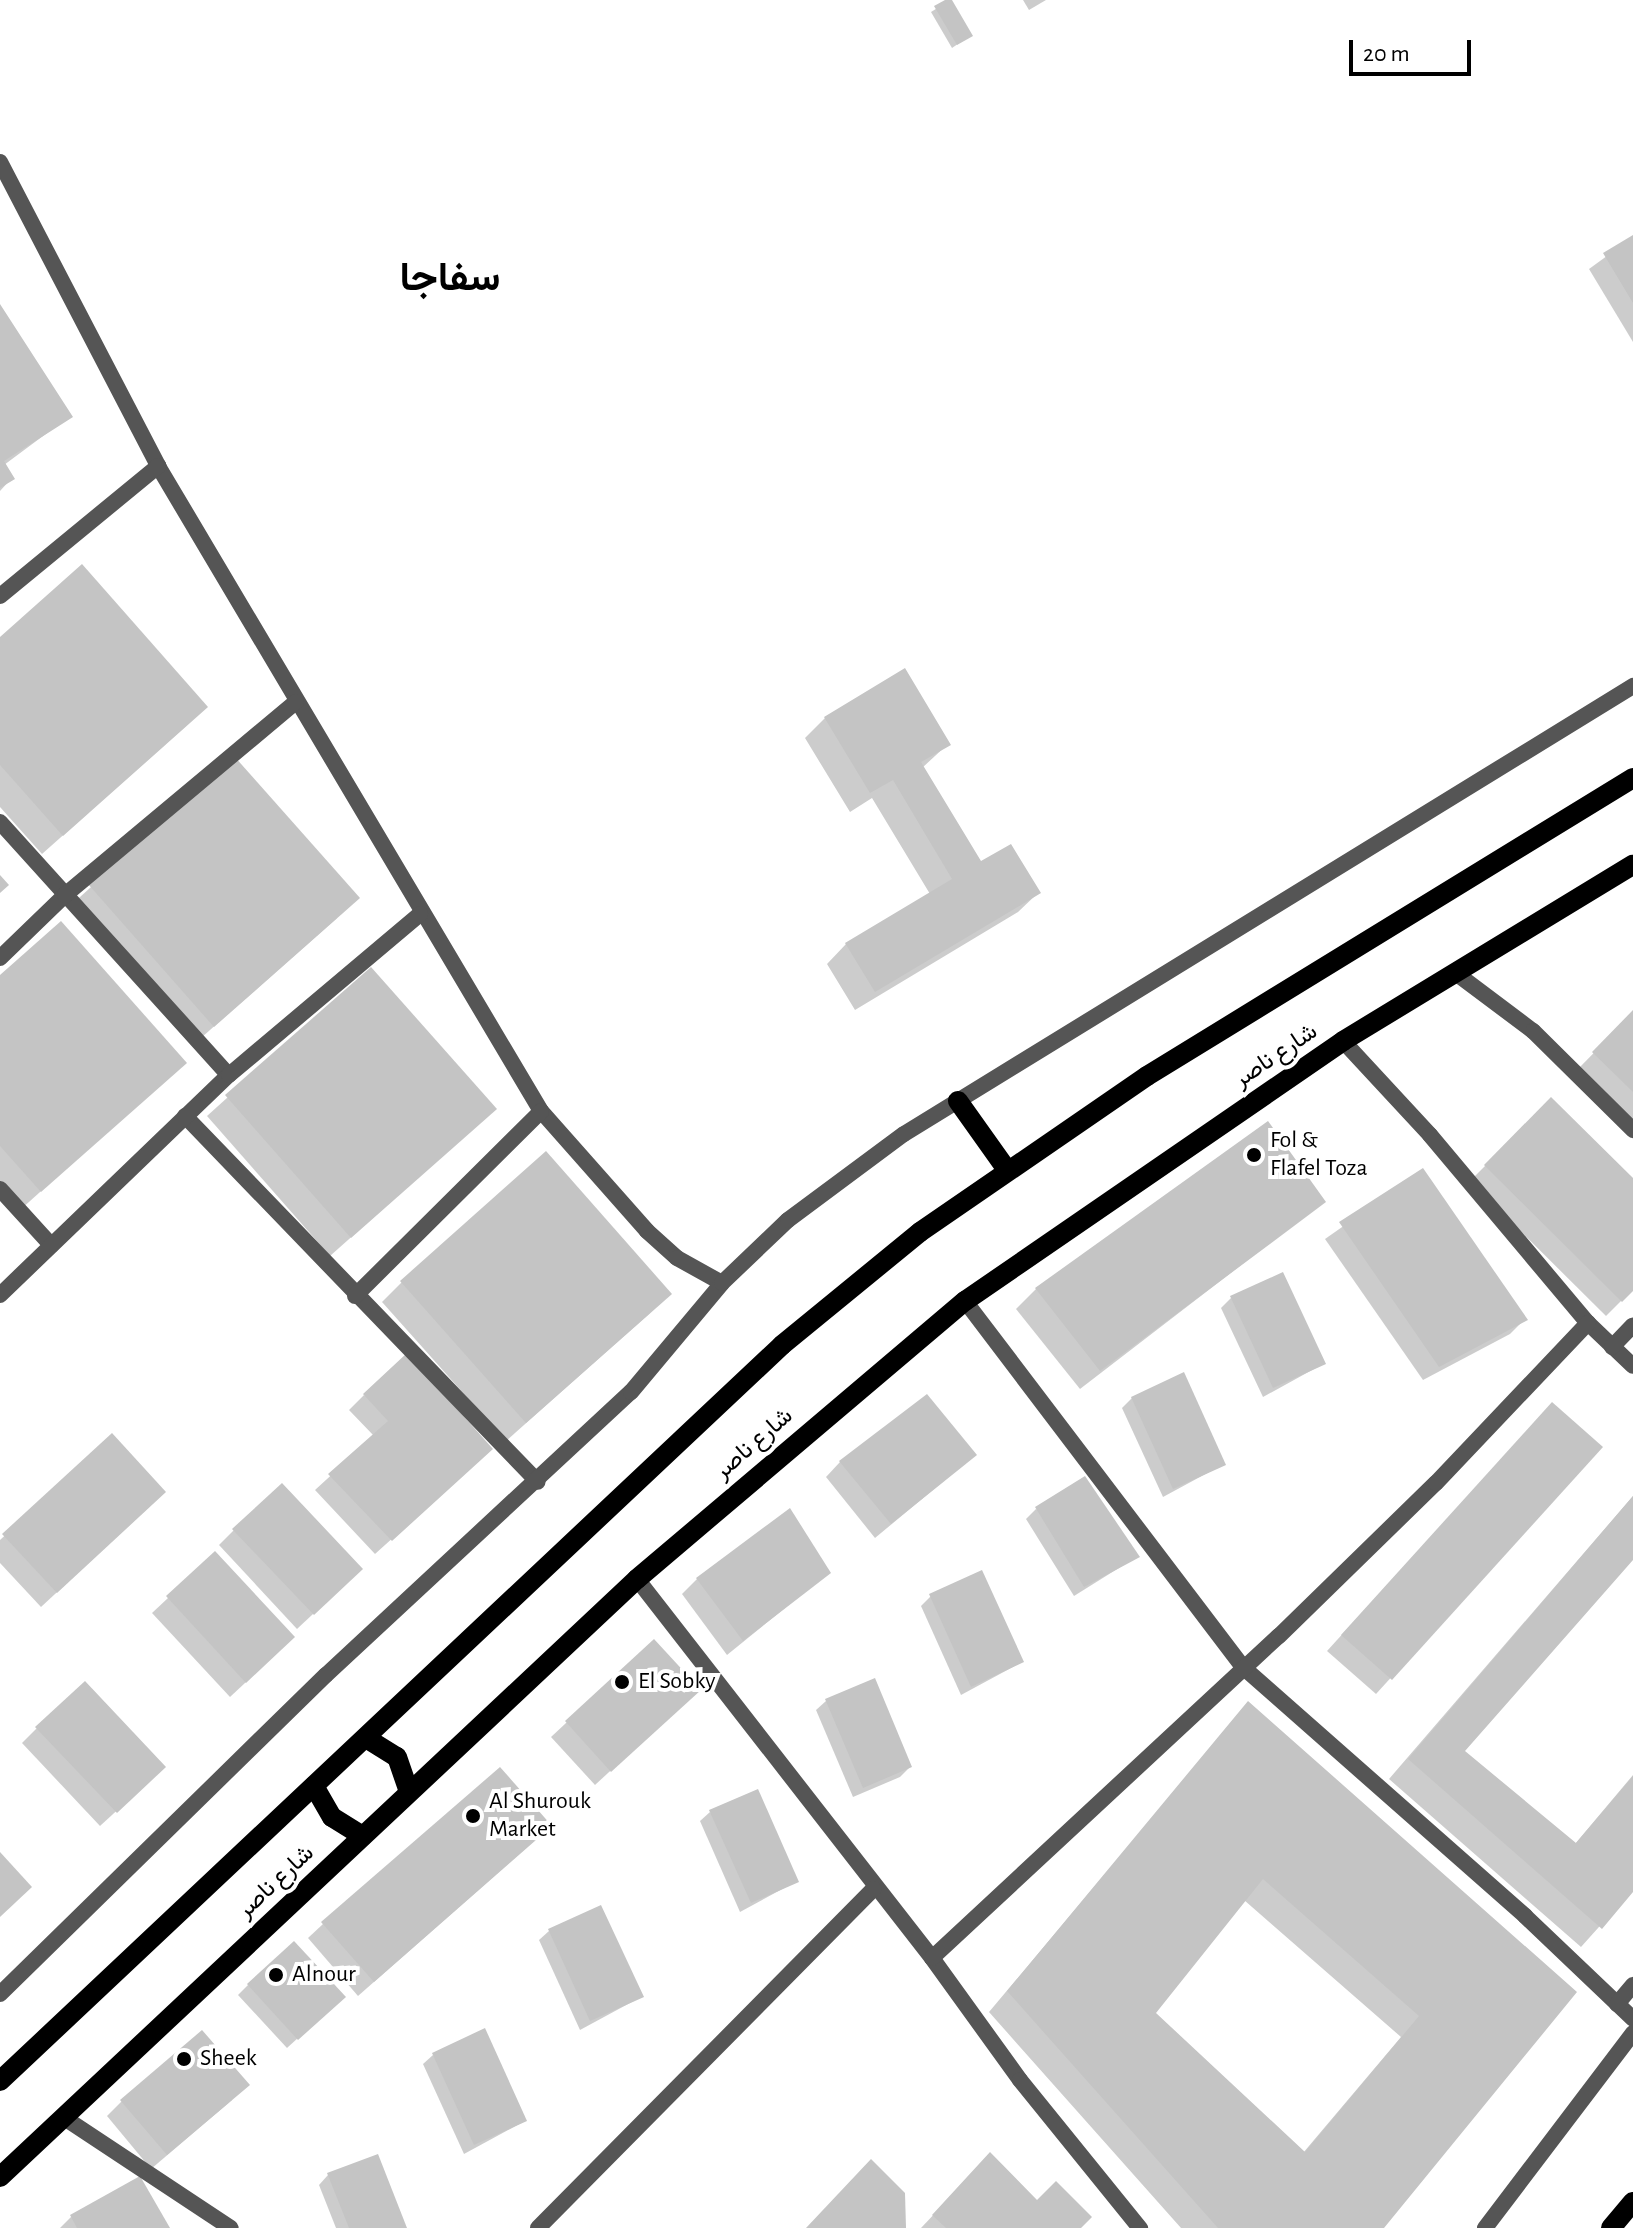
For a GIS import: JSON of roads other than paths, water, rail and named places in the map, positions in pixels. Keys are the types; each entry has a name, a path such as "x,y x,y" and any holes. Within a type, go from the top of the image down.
{"main road":[{"name":"شارع ناصر","path":"0,2081 782,1345 920,1232 1147,1076 1633,778"},
{"name":"شارع ناصر","path":"0,2177 637,1579 965,1301 1343,1041 1632,867"},
{"path":"958,1101 1007,1170"},
{"path":"366,1738 397,1757 409,1792"},
{"path":"314,1786 332,1817 363,1836"},
{"path":"1611,2228 1633,2202"}],"street":[{"path":"0,162 158,466 420,914 541,1111 647,1231 677,1258 722,1283"},
{"path":"0,596 158,466"},
{"path":"0,1994 326,1675 538,1482 667,1354 722,1283 788,1220 958,1101 1633,686"},
{"path":"0,958 65,895 296,702"},
{"path":"0,822 229,1075"},
{"path":"0,1295 229,1075 420,914"},
{"path":"1457,974 1533,1031 1633,1130"},
{"path":"1343,1041 1430,1135 1588,1323 1633,1366"},
{"path":"355,1296 541,1111"},
{"path":"185,1116 355,1296 538,1482"},
{"path":"0,1189 51,1245"},
{"path":"965,1301 1244,1668 1633,2019"},
{"path":"932,1958 1244,1668 1436,1483 1588,1323"},
{"path":"1612,1347 1633,1325"},
{"path":"637,1579 873,1889 932,1958 1020,2080 1140,2228"},
{"path":"538,2228 873,1889"},
{"path":"1617,2004 1633,1985"},
{"path":"1485,2228 1633,2033"},
{"path":"63,2117 231,2228"}],"place":[{"name":"Fol & Flafel Toza","path":"1254,1155"},
{"name":"El Sobky","path":"622,1682"},
{"name":"Al Shurouk Market","path":"473,1816"},
{"name":"Alnour","path":"276,1975"},
{"name":"Sheek","path":"184,2059"}],"district":[{"name":"سفاجا","path":"450,278"}]}
